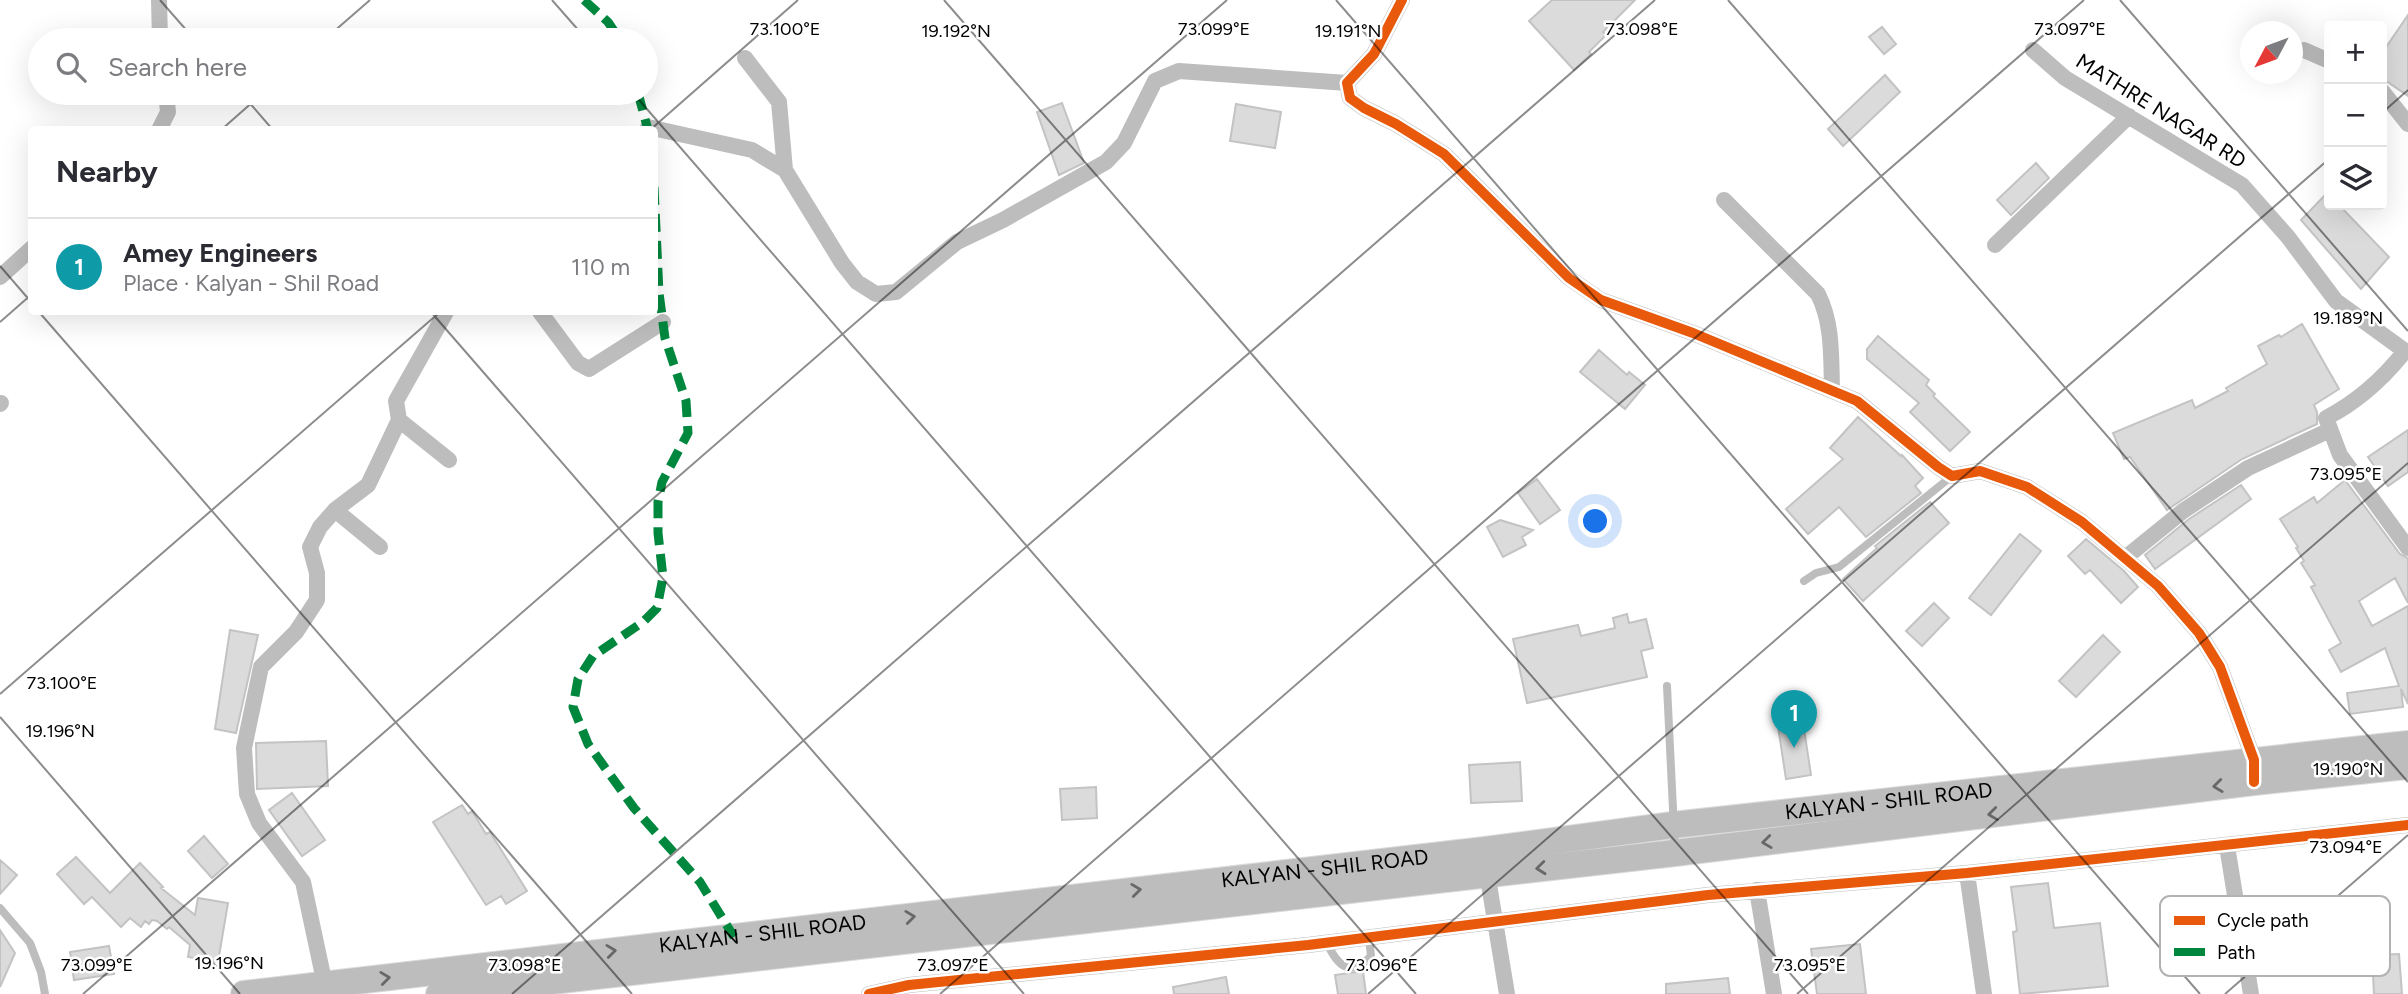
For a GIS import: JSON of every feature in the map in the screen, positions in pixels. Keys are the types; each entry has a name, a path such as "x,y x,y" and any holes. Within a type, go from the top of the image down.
{"main road":[{"name":"KALYAN - SHIL ROAD","path":"244,994 1486,862 1675,853 2254,771 2408,744"},
{"name":"KALYAN - SHIL ROAD","path":"439,994 1486,862 1673,825 2254,771 2408,766"}],"street":[{"path":"159,0 160,28"},
{"path":"1347,83 1374,54 1402,0"},
{"name":"MATHRE NAGAR RD","path":"2033,50 2065,78 2242,185 2288,237 2336,301 2405,351 2383,379 2345,408 2326,418 2330,430"},
{"path":"2304,50 2324,59"},
{"path":"745,58 779,102 785,170 842,264 857,282 876,294 895,292 957,242 1003,220 1106,162 1124,143 1155,81 1166,75 1179,71 1347,83"},
{"path":"1347,83 1350,98 1444,155 1569,278 1601,300 1693,332 1857,401 1938,467 1952,475 1980,471 2027,487 2082,522 2158,586 2199,633 2220,667 2254,771"},
{"path":"2387,97 2408,124"},
{"path":"161,126 168,112 167,105"},
{"path":"1995,245 2129,116"},
{"path":"658,129 752,150 785,170"},
{"path":"1724,200 1818,294 1830,327 1832,390"},
{"path":"0,277 28,252"},
{"path":"325,985 303,882 259,823 247,794 244,748 261,667 296,632 317,600 317,573 310,547 320,527 335,510 368,485 399,420 396,401 444,315"},
{"path":"542,315 578,363 589,369 663,322"},
{"path":"399,420 449,460"},
{"path":"2125,558 2183,511 2248,468 2330,430 2340,455 2408,548"},
{"path":"335,510 380,547"},
{"path":"869,994 909,985 1327,943 1708,895 1967,873 2408,825"},
{"path":"2227,846 2235,896"},
{"path":"1486,862 1507,994"},
{"path":"1967,873 1984,994"},
{"path":"1757,890 1774,994"},
{"path":"2248,976 2251,994"}],"lane":[{"path":"1804,581 1816,573 1839,567 1952,475"},
{"path":"1667,686 1675,853"},
{"path":"0,908 30,943 41,972 45,994"},
{"path":"1327,943 1337,962 1344,967 1354,967 1371,956 1369,938"}],"building":[{"path":"1552,0 1635,0 1603,32 1606,35 1574,70 1529,21"},
{"path":"2408,15 2408,96 2387,81 2387,46"},
{"path":"1882,27 1896,44 1884,54 1869,37"},
{"path":"1885,75 1900,92 1843,146 1828,129"},
{"path":"1062,103 1084,163 1059,175 1037,112"},
{"path":"1236,104 1281,112 1275,148 1230,141"},
{"path":"2036,163 2049,178 2011,215 1997,200"},
{"path":"2324,196 2324,210 2344,210 2389,257 2361,289 2301,220"},
{"path":"2302,324 2339,389 2314,405 2317,424 2242,459 2167,510 2130,457 2124,459 2113,433 2192,400 2195,408 2228,391 2226,388 2267,364 2258,346 2279,335 2281,337"},
{"path":"1878,336 1929,380 1926,385 1935,394 1933,396 1970,432 1950,451 1910,412 1919,403 1867,359 1867,349"},
{"path":"1599,350 1627,375 1629,372 1645,385 1625,409 1580,372"},
{"path":"1858,417 1902,455 1923,478 1915,486 1921,493 1866,537 1839,507 1808,534 1786,509 1843,459 1830,448"},
{"path":"2408,430 2408,472 2388,486 2368,457"},
{"path":"1537,479 1560,510 1540,524 1518,493"},
{"path":"2345,480 2400,554 2408,558 2408,603 2395,578 2359,601 2372,626 2408,606 2408,704 2401,689 2403,707 2350,714 2347,693 2399,686 2385,648 2341,672 2329,650 2341,643 2311,587 2315,585 2301,563 2304,561 2296,548 2298,547 2280,519 2314,497 2317,503"},
{"path":"2241,485 2251,499 2155,569 2145,555 2189,519"},
{"path":"1930,502 1949,523 1863,601 1843,579 1877,548 1875,546"},
{"path":"1500,520 1533,530 1522,537 1526,545 1503,557 1487,527"},
{"path":"2020,534 2041,551 1991,615 1969,598"},
{"path":"2086,539 2124,571 2138,587 2121,603 2090,570 2085,574 2068,556"},
{"path":"1934,603 1949,618 1922,646 1906,631"},
{"path":"1627,614 1629,623 1646,619 1653,648 1641,651 1647,677 1527,703 1513,639 1578,625 1581,636 1615,628 1613,618"},
{"path":"230,630 258,635 236,733 215,729"},
{"path":"2103,635 2120,652 2076,697 2059,681"},
{"path":"1802,716 1811,775 1786,779 1777,720"},
{"path":"326,741 328,786 257,789 256,743"},
{"path":"1520,762 1522,801 1471,803 1469,765"},
{"path":"1096,787 1097,818 1062,820 1060,789"},
{"path":"292,793 325,840 302,856 269,810"},
{"path":"462,805 468,814 472,811 486,834 490,832 527,891 506,904 501,896 486,905 433,822"},
{"path":"204,836 228,864 212,878 188,851"},
{"path":"76,857 110,893 140,863 163,887 161,888 195,915 198,898 228,903 218,962 188,957 190,945 169,927 167,929 157,921 152,920 149,924 145,921 141,927 130,918 121,927 92,897 84,904 57,874"},
{"path":"0,860 17,875 0,894"},
{"path":"2048,883 2054,928 2100,923 2108,986 2020,994 2013,932 2017,931 2011,887"},
{"path":"0,930 15,953 0,987"},
{"path":"1860,944 1866,994 1817,994 1811,949"},
{"path":"109,946 114,974 74,980 70,952"},
{"path":"2390,954 2399,954 2402,994 2374,994 2373,976 2390,976"},
{"path":"1363,971 1366,994 1338,994 1335,975"},
{"path":"1226,977 1229,994 1174,994 1173,987"},
{"path":"1728,978 1730,994 1666,994 1666,984"}],"marked path":[{"path":"584,0 612,28"},
{"path":"641,105 647,126"},
{"path":"658,272 665,338 686,401 688,433 662,482 658,502 663,577 657,608 643,622 593,656 578,679 573,707 588,744 634,808 700,882 734,937"}],"cycle path":[{"path":"1402,0 1374,54 1347,83 1350,98 1444,154 1569,278 1601,300 1693,333 1857,401 1952,476 1980,471 2027,487 2082,522 2158,586 2199,633 2220,667 2254,760 2254,782"},
{"path":"869,994 909,985 1308,945 1708,895 1967,873 2408,825"}],"place":[{"name":"Amey Engineers","path":"1794,748"}]}
